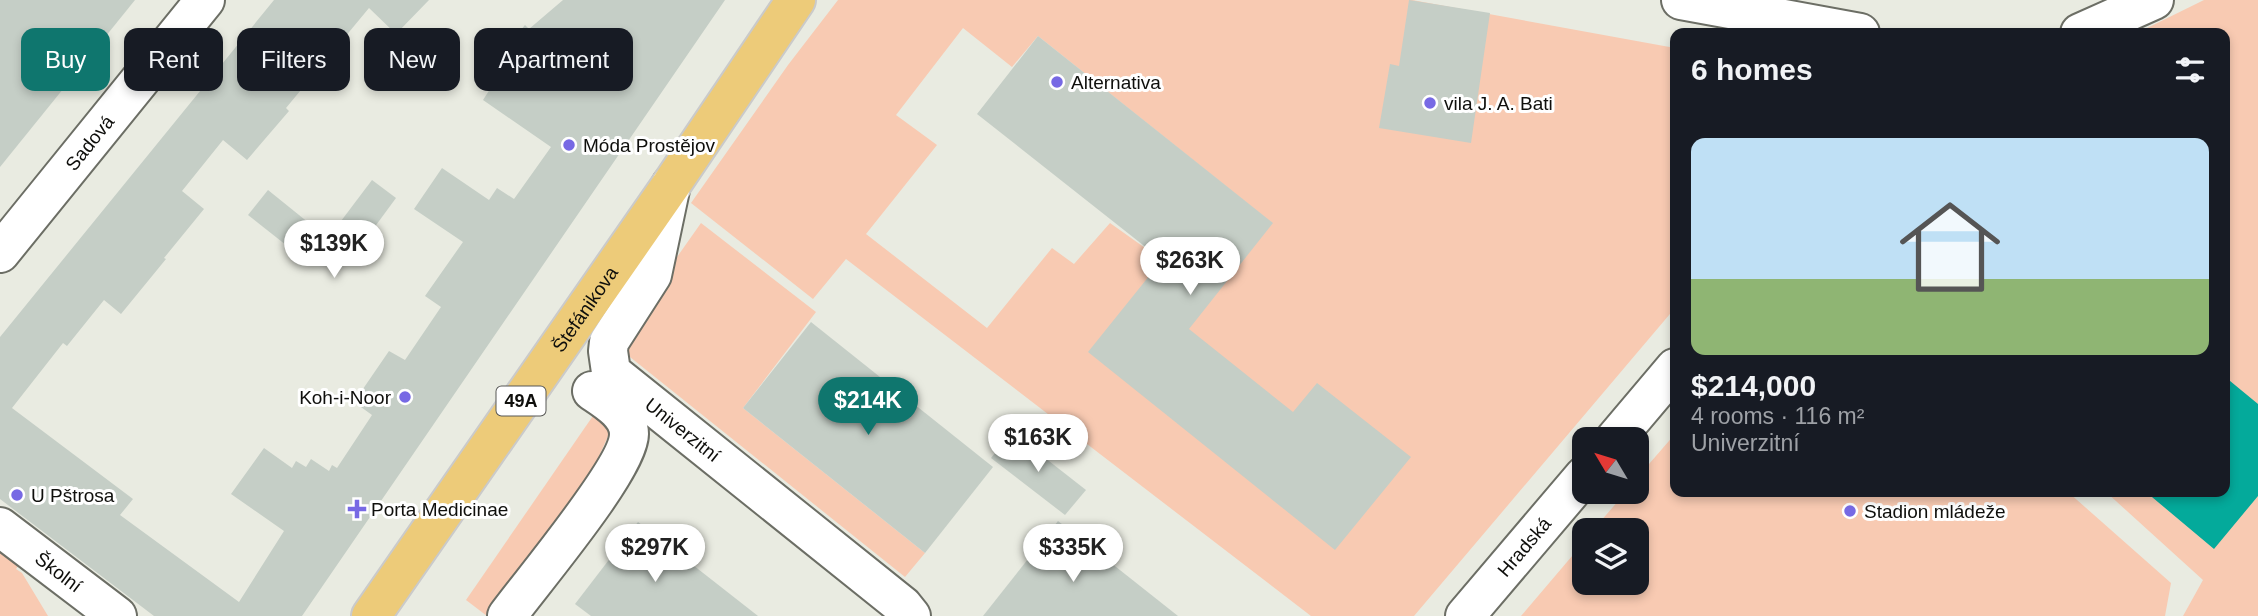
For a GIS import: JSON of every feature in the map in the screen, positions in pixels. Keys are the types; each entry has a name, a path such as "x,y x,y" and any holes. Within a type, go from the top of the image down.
{"main road":[{"name":"Štefánikova","path":"371,616 671,185 796,0"}],"street":[{"name":"Sadová","path":"0,253 205,0"},
{"path":"1681,0 1809,28"},
{"path":"2091,28 2154,0"},
{"name":"Univerzitní","path":"671,185 652,275 609,342 611,373 903,606 911,616"},
{"path":"1625,427 1670,375"},
{"path":"507,616 597,497 616,470 626,449 629,434 625,420 613,406 592,391"},
{"name":"Hradská","path":"1465,616 1572,490"},
{"name":"Školní","path":"0,527 117,616"}],"shaded area":[{"path":"838,0 1412,0 1670,47 1670,314 1414,616 1311,616 846,259 813,299 691,203 788,65","holes":["963,28 1012,67 1038,36 1272,223 1162,260 1110,223 1074,264 1052,248 987,328 866,234 937,145 896,115"]},
{"path":"2204,0 2258,0 2258,616 2183,616 2203,580 2112,497 2230,497 2230,28 2147,28"},
{"path":"701,223 816,312 743,408 925,553 905,577 615,345"},
{"path":"597,410 613,425 584,490 496,616 487,616 466,600"},
{"name":"Stadion mládeže","path":"1670,440 1670,497 2074,497 2171,583 2165,616 1521,616 1572,556 1572,595 1649,595 1649,518 1603,518 1616,504 1649,504 1649,464"},
{"path":"0,548 20,563 16,569 22,573 48,616 0,616"}],"water":[{"path":"2230,381 2258,404 2258,496 2214,549 2152,497 2230,497"}],"building":[{"path":"0,0 135,0 110,31 110,28 21,28 21,91 61,91 0,167"},
{"path":"274,0 429,0 402,28 390,28 369,8 350,31 350,28 251,28"},
{"path":"563,0 725,0 302,616 154,616 0,499 0,337 200,91 223,91 223,63 237,46 237,91 300,91 286,108 289,111 247,160 223,140 182,191 204,209 164,258 166,259 121,314 104,300 67,346 63,343 12,408 133,499 120,515 239,602 284,531 231,494 264,448 292,468 296,461 306,467 311,459 329,471 332,465 337,468 372,415 354,402 389,351 405,360 441,307 425,296 463,242 414,209 442,168 489,200 497,188 514,199 551,147 483,100 489,91 633,91 633,28 530,28"},
{"path":"1409,0 1490,13 1471,143 1379,128 1390,64 1399,66"},
{"path":"1038,36 1273,223 1189,329 1293,412 1317,383 1411,457 1335,550 1088,352 1162,260 977,114"},
{"path":"372,180 396,198 357,251 332,233"},
{"path":"268,190 325,236 305,260 248,215"},
{"path":"811,322 993,467 925,553 743,408"},
{"path":"1012,432 1086,490 1065,515 991,458"},
{"path":"1058,521 1178,616 983,616"},
{"path":"638,522 758,616 591,616 575,604"}],"place":[{"name":"Alternativa","path":"1057,82"},
{"name":"vila J. A. Bati","path":"1430,103"},
{"name":"Móda Prostějov","path":"569,145"},
{"name":"Koh-i-Noor","path":"405,397"},
{"name":"U Pštrosa","path":"17,495"},
{"name":"Porta Medicinae","path":"357,509"},
{"name":"Stadion mládeže","path":"1850,511"}]}
